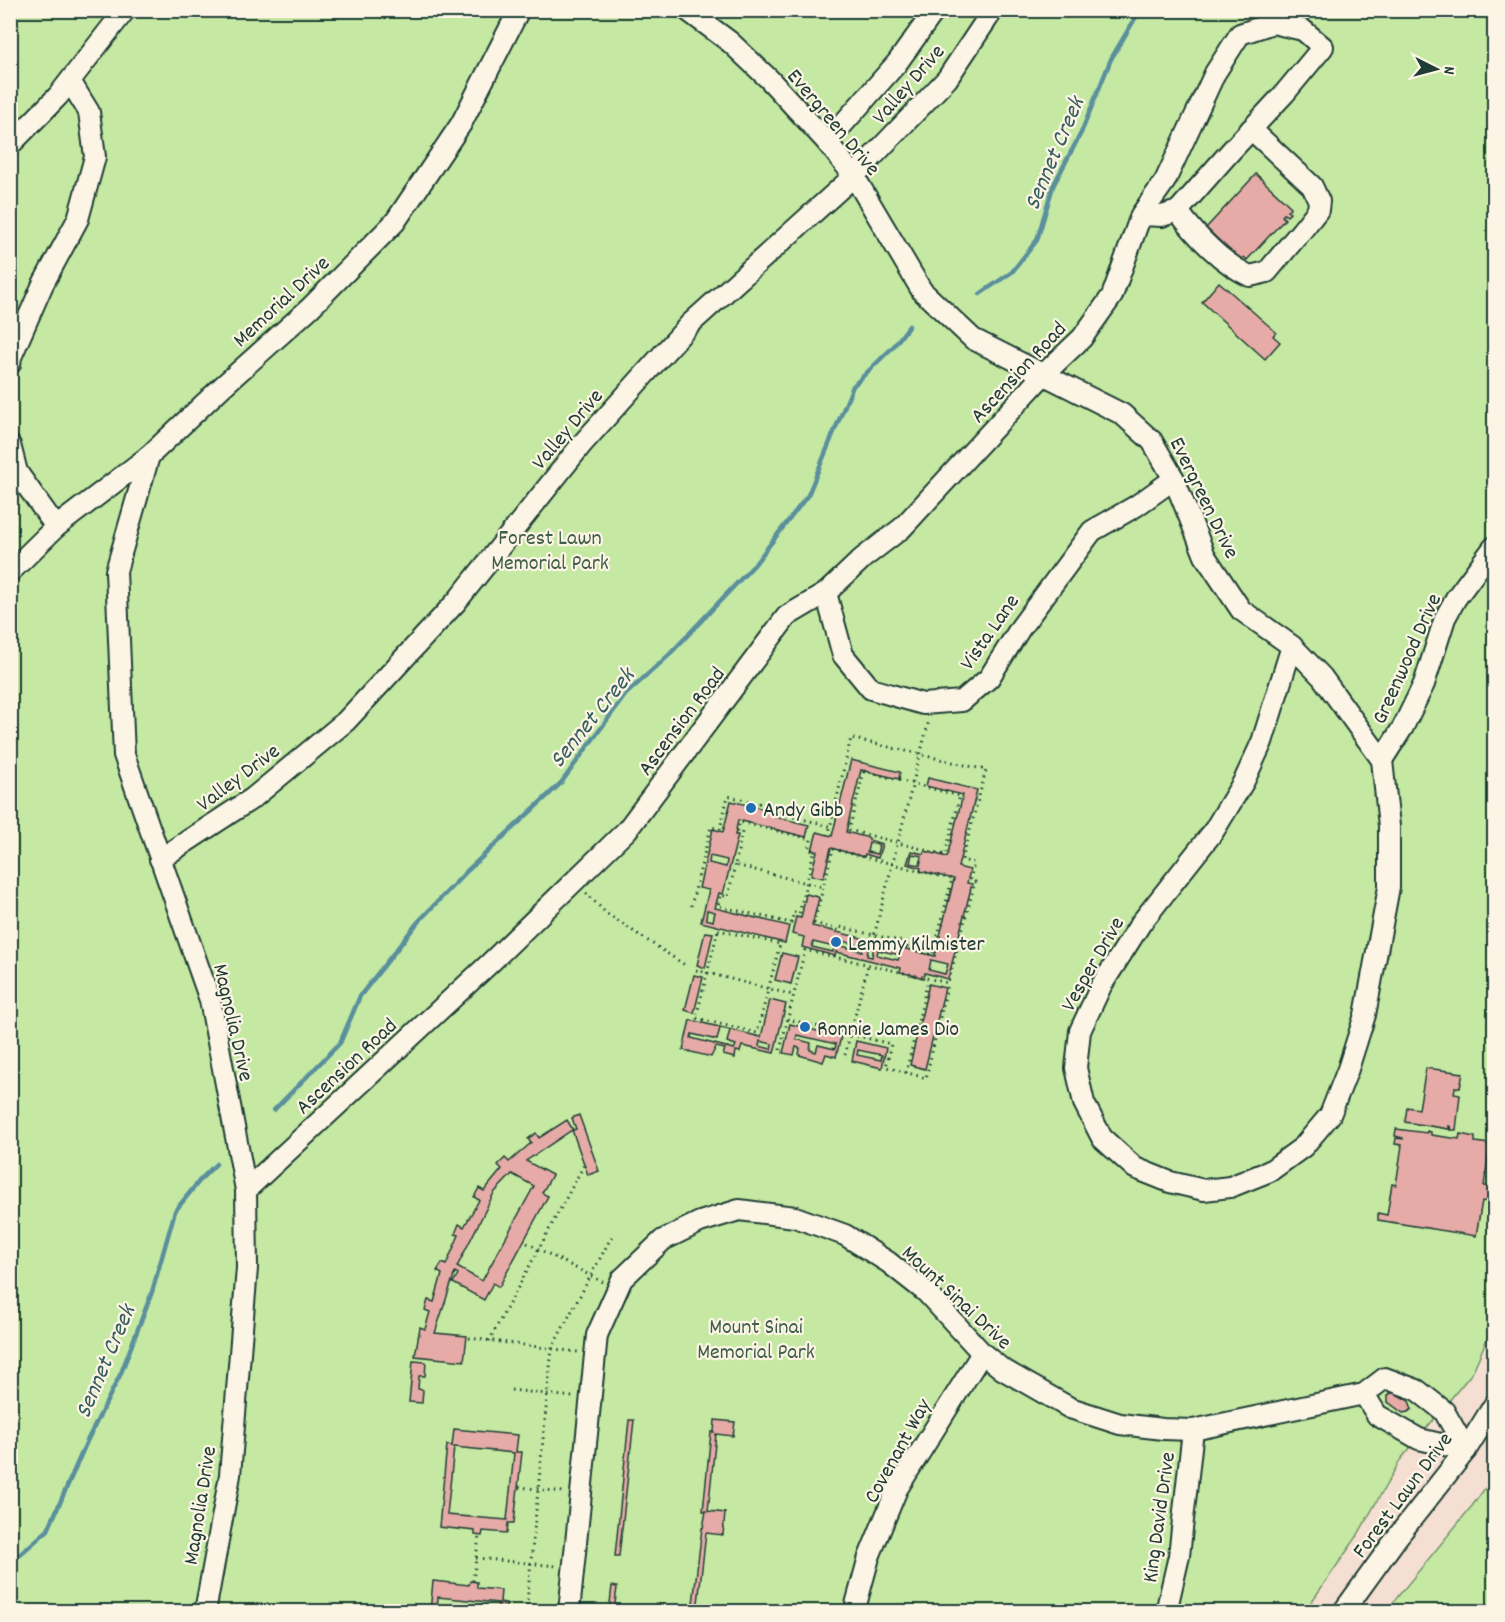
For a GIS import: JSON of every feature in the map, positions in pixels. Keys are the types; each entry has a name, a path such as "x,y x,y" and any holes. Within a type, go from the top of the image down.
{"street":[{"path":"10,145 70,81 125,10"},
{"name":"Memorial Drive","path":"10,572 56,527 149,456 310,308 395,222 461,124 519,10"},
{"name":"Evergreen Drive","path":"687,10 729,42 769,79 827,142 854,176 922,291 973,339 1122,414 1152,441 1174,479 1204,556 1241,610 1292,646 1322,677 1382,760"},
{"name":"Valley Drive","path":"827,142 897,63 935,10"},
{"name":"Valley Drive","path":"160,859 253,798 346,721 457,601 582,444 690,324 854,176 947,79 993,10"},
{"name":"Ascension Road","path":"246,1190 489,964 627,830 787,616 826,593 863,558 902,528 1043,375 1082,338 1112,296 1141,215 1166,181 1215,73 1240,34 1273,23 1303,30 1323,47 1251,129"},
{"path":"10,364 43,284 78,219 95,158 89,112 70,81"},
{"path":"1141,215 1161,216 1178,211 1251,129 1312,186 1319,201 1318,210 1268,272 1250,276 1239,271 1191,230 1178,211"},
{"path":"10,445 17,472 56,527"},
{"name":"Magnolia Drive","path":"149,456 116,571 124,755 210,1000 246,1190 247,1268 230,1475 205,1611"},
{"name":"Vista Lane","path":"826,593 843,655 870,689 922,704 962,701 989,678 1021,627 1092,531 1136,506 1174,479"},
{"name":"Greenwood Drive","path":"1382,760 1403,727 1424,684 1445,618 1456,598 1494,547"},
{"name":"Vesper Drive","path":"1292,646 1262,742 1244,781 1213,832 1141,923 1101,986 1080,1031 1076,1068 1084,1103 1102,1138 1135,1168 1170,1182 1204,1190 1230,1187 1270,1171 1303,1147 1330,1115 1365,1015 1389,887 1389,826 1382,760"},
{"name":"Mount Sinai Drive","path":"569,1611 597,1335 622,1279 663,1240 700,1222 739,1210 795,1217 845,1235 888,1262 926,1292 982,1353 1002,1369 1070,1408 1120,1424 1193,1430 1364,1394 1385,1378 1417,1389 1444,1411 1466,1450"},
{"name":"Covenant Way","path":"854,1611 869,1557 897,1489 982,1353"},
{"path":"1364,1394 1377,1415 1419,1439 1466,1450"},
{"name":"Forest Lawn Drive","path":"1343,1611 1398,1536 1466,1450 1494,1405"},
{"name":"King David Drive","path":"1166,1611 1179,1556 1193,1430"}],"path":[{"path":"874,938 933,704"},
{"path":"787,1019 891,1044 886,1067 926,1078 975,882 969,880 974,863 962,860 986,770 851,738 829,832"},
{"path":"864,771 960,796 945,855 898,843 849,830 864,771"},
{"path":"691,906 711,827 720,829 728,796 779,808 778,813 830,826"},
{"path":"740,822 811,839 809,850 814,852 807,883 799,914 794,912 791,923 718,906 721,895 728,897 735,864 742,832 737,831 740,822"},
{"path":"832,849 952,879 933,955 907,947 908,943 874,938 840,927 839,930 814,923 823,887 832,849"},
{"path":"735,864 823,887"},
{"path":"574,882 607,914 685,965"},
{"path":"718,930 780,945 757,1033 696,1018 707,973 718,930"},
{"path":"780,1050 805,950 948,984"},
{"path":"845,1055 868,964"},
{"path":"696,970 793,995"},
{"path":"906,1073 928,980"},
{"path":"489,1341 584,1165"},
{"path":"526,1611 552,1348 612,1236"},
{"path":"528,1243 617,1290"},
{"path":"469,1338 595,1354"},
{"path":"512,1390 590,1399"},
{"path":"519,1487 581,1494"},
{"path":"473,1581 478,1536"},
{"path":"476,1558 573,1568"}],"green space":[{"name":"Forest Lawn Memorial Park","path":"11,11 1494,11 1494,1323 1472,1373 1401,1459 1356,1538 1305,1611 11,1612"},
{"path":"1494,1476 1494,1611 1386,1611 1472,1506"}],"building":[{"path":"1256,174 1291,207 1287,211 1290,213 1282,216 1285,219 1247,260 1244,257 1240,260 1206,228"},
{"path":"1219,282 1276,332 1273,336 1280,342 1265,359 1202,302"},
{"path":"851,760 900,772 899,779 861,770 846,832 882,844 878,858 865,854 864,857 831,848 823,878 811,875 817,851 812,850 817,832 832,836","holes":["869,843 879,845 877,854 867,852"]},
{"path":"928,778 977,790 958,867 970,870 967,883 972,884 948,979 925,973 924,978 900,972 901,968 836,952 835,956 802,947 804,937 792,934 796,917 801,918 806,894 819,898 812,926 935,956 954,879 920,871 921,868 907,864 911,851 924,854 925,851 947,857 963,795 926,786","holes":["912,854 922,856 920,865 910,863","842,941 863,946 862,951 841,946","813,942 834,947 833,952 812,947","869,944 874,945 872,957 867,956","878,950 900,955 898,960 877,955","931,960 948,964 945,974 929,970"]},
{"path":"731,801 776,812 775,817 809,825 806,837 738,820 735,835 738,835 723,894 719,893 715,908 789,926 785,943 701,922 709,890 699,888 713,829 723,832","holes":["710,856 727,860 726,867 709,863","707,910 715,912 713,921 706,919"]},
{"path":"705,932 713,933 705,968 697,965"},
{"path":"782,953 798,957 791,984 775,980"},
{"path":"694,975 703,977 694,1013 685,1010"},
{"path":"929,984 945,988 925,1069 910,1065"},
{"path":"770,1000 786,1004 774,1053 742,1046 740,1052 736,1051 735,1058 723,1055 725,1049 716,1047 711,1057 683,1050 690,1020 761,1037","holes":["720,1028 730,1030 727,1042 736,1045 734,1049 691,1038 692,1034 717,1040","760,1041 772,1044 771,1049 759,1046"]},
{"path":"790,1024 841,1037 836,1057 826,1054 823,1062 799,1055 800,1048 796,1047 794,1055 783,1053","holes":["797,1035 836,1044 835,1049 818,1045 816,1052 810,1050 811,1043 796,1039"]},
{"path":"856,1041 886,1048 882,1068 852,1061","holes":["858,1050 882,1055 881,1060 857,1055"]},
{"path":"1426,1068 1463,1073 1460,1088 1455,1087 1454,1094 1460,1095 1456,1130 1450,1130 1449,1126 1449,1129 1405,1122 1407,1107 1419,1109"},
{"path":"579,1115 599,1171 588,1175 572,1130 526,1161 552,1175 542,1193 548,1196 499,1287 493,1283 484,1300 453,1283 458,1274 455,1272 435,1333 467,1336 464,1361 415,1356 420,1327 425,1329 430,1312 425,1310 428,1300 434,1302 442,1274 437,1271 442,1263 446,1265 459,1235 455,1234 459,1224 464,1227 479,1200 474,1197 479,1188 484,1191 502,1169 498,1165 505,1158 509,1162 531,1143 528,1139 536,1133 539,1138 567,1120 573,1130 576,1129 572,1118","holes":["512,1174 534,1186 482,1281 457,1267 494,1193"]},
{"path":"1396,1129 1427,1133 1427,1131 1431,1132 1431,1135 1459,1139 1460,1134 1475,1137 1475,1142 1490,1144 1484,1186 1491,1187 1489,1202 1482,1201 1476,1236 1378,1220 1378,1213 1387,1215 1392,1184 1396,1185 1402,1145 1395,1144 1396,1138 1403,1138 1395,1136"},
{"path":"413,1361 426,1362 425,1376 419,1376 418,1389 423,1390 422,1403 409,1402"},
{"path":"1393,1392 1409,1401 1412,1409 1403,1413 1388,1402 1388,1395"},
{"path":"629,1420 634,1420 619,1556 615,1556"},
{"path":"715,1420 735,1422 733,1436 716,1434 708,1511 725,1513 723,1535 706,1533 697,1612 692,1612 706,1511 703,1511 711,1432 714,1432"},
{"path":"454,1429 518,1435 516,1452 522,1452 514,1523 508,1523 507,1533 483,1531 482,1536 475,1535 475,1531 439,1527 447,1445 452,1446","holes":["454,1447 514,1453 507,1520 447,1515"]},
{"path":"433,1581 469,1585 470,1581 477,1582 477,1588 501,1590 500,1602 506,1603 505,1612 497,1612 498,1603 438,1597 437,1612 430,1612"},
{"path":"612,1586 617,1587 614,1612 609,1612"}],"waterway":[{"name":"Sennet Creek","path":"980,294 1012,272 1037,240 1053,186 1081,133 1111,59 1140,10"},
{"name":"Sennet Creek","path":"274,1110 340,1043 360,996 418,922 467,871 561,783 626,694 668,656 755,564 808,495 853,386 893,347 909,326"},
{"name":"Sennet Creek","path":"10,1563 48,1530 87,1441 121,1373 152,1292 175,1211 216,1164"}],"place":[{"name":"Andy Gibb","path":"751,808"},
{"name":"Lemmy Kilmister","path":"836,942"},
{"name":"Ronnie James Dio","path":"805,1027"}],"park label":[{"name":"Mount Sinai Memorial Park","path":"756,1338"}]}
